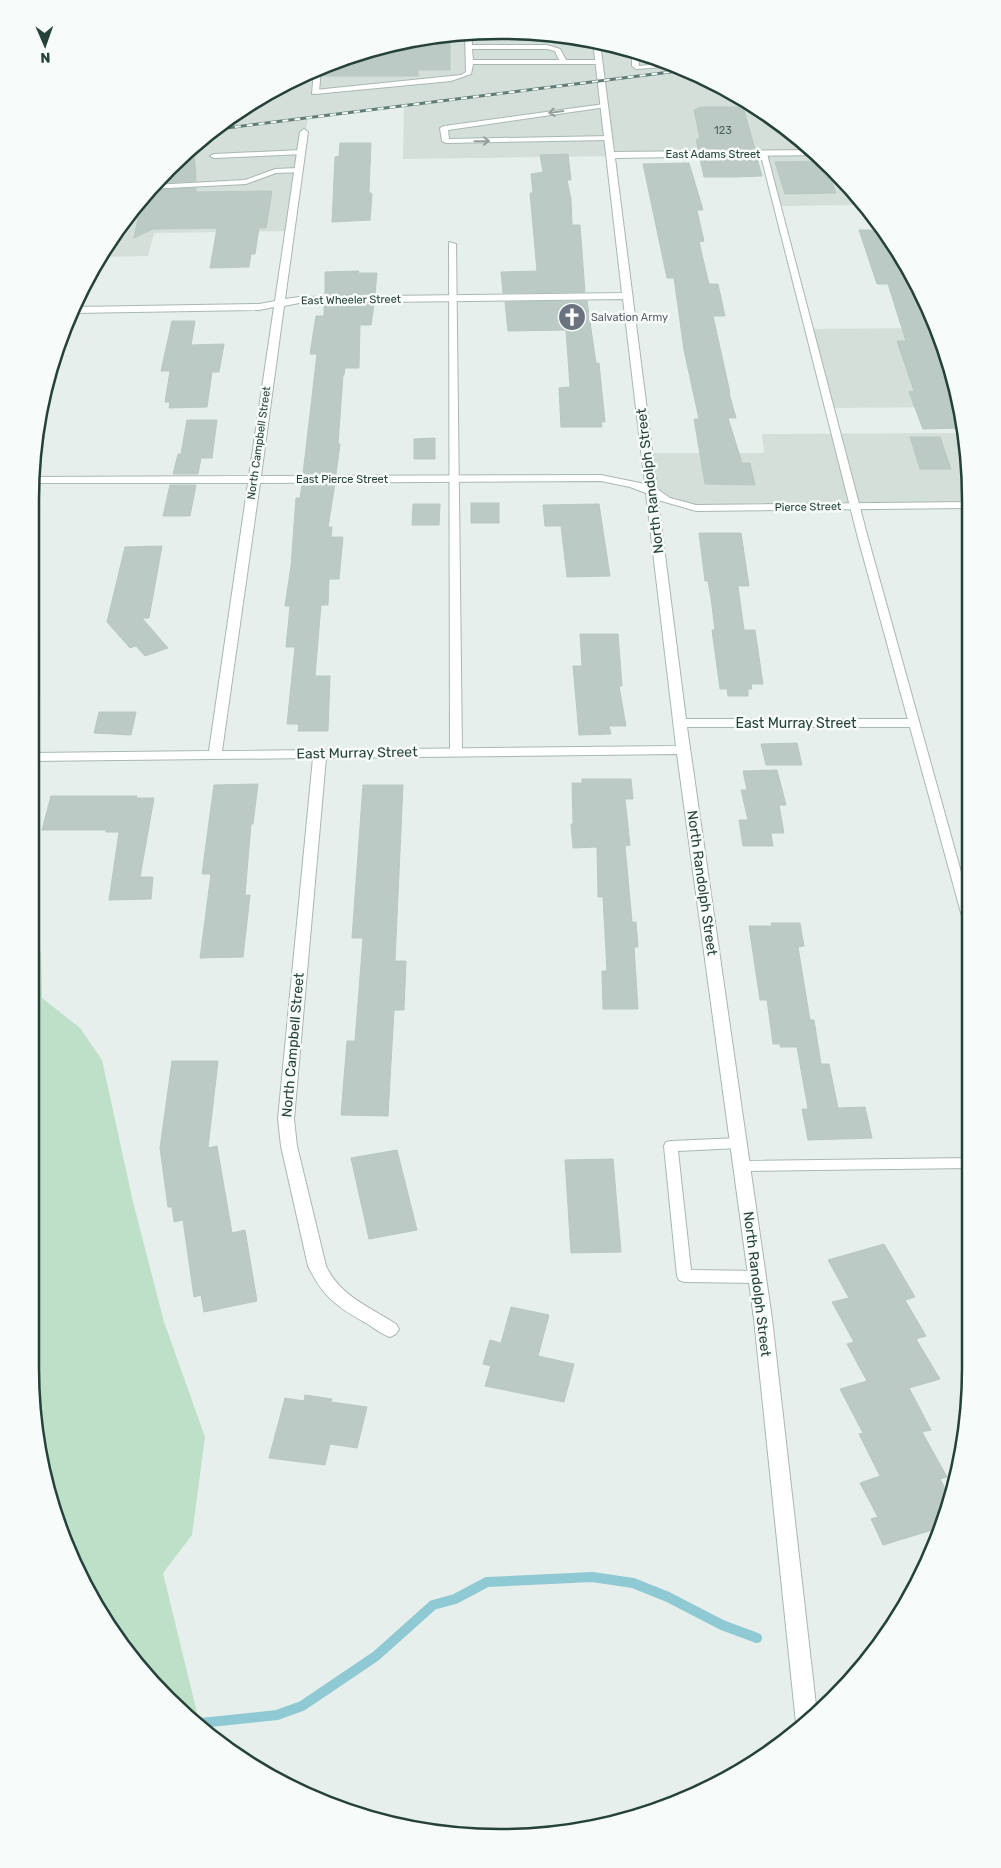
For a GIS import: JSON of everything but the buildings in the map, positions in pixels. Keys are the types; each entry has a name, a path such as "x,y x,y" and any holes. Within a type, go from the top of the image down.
{"street":[{"name":"North Randolph Street","path":"597,49 679,723 758,1277 806,1714"},
{"path":"315,92 317,77"},
{"name":"North Campbell Street","path":"215,755 304,132"},
{"name":"East Adams Street","path":"610,155 806,154"},
{"name":"East Wheeler Street","path":"80,310 258,307 299,300 628,296"},
{"name":"East Pierce Street","path":"40,480 601,478 633,484 652,491"},
{"name":"Pierce Street","path":"652,491 675,504 696,508 962,505"},
{"name":"East Murray Street","path":"679,723 912,724"},
{"name":"East Murray Street","path":"39,757 683,750"},
{"name":"North Campbell Street","path":"320,753 286,1119 290,1146 317,1266 322,1278 329,1290 340,1300 368,1314 390,1329"}],"lane":[{"path":"315,92 451,79 464,76 469,73 468,40"},
{"path":"469,47 547,47 558,50 563,62"},
{"path":"635,59 635,66 638,68 658,66"},
{"path":"470,62 598,62"},
{"path":"604,106 444,128 446,141 608,138"},
{"path":"214,156 301,152"},
{"path":"763,154 853,506 962,899"},
{"path":"162,186 246,182 276,171 298,170"},
{"path":"452,244 456,752"},
{"path":"738,1143 671,1146 684,1276 758,1277"},
{"path":"742,1166 962,1162"}],"shaded area":[{"path":"470,40 531,40 561,43 620,54 649,63 705,86 782,134 827,174 855,205 776,206 762,154 403,159 404,106 454,99 231,126 296,86 352,63 381,54 440,43"},
{"path":"308,118 290,231 154,233 148,256 109,257 134,219 153,196 196,153 228,128"},
{"path":"929,328 947,381 952,407 828,408 808,329"},
{"path":"957,433 961,470 962,505 696,508 658,496 647,453 764,453 762,434"}],"green space":[{"path":"39,949 41,952 42,998 80,1028 102,1060 133,1202 164,1322 205,1437 192,1535 163,1573 198,1717 153,1672 117,1624 86,1572 63,1516 54,1487 43,1428 39,1368"}],"waterway":[{"path":"205,1723 277,1715 302,1706 376,1656 433,1605 455,1599 487,1582 592,1577 633,1583 668,1597 722,1625 757,1638"}],"railway":[{"path":"228,128 671,72"}],"place":[{"name":"Salvation Army","path":"572,317"}]}
